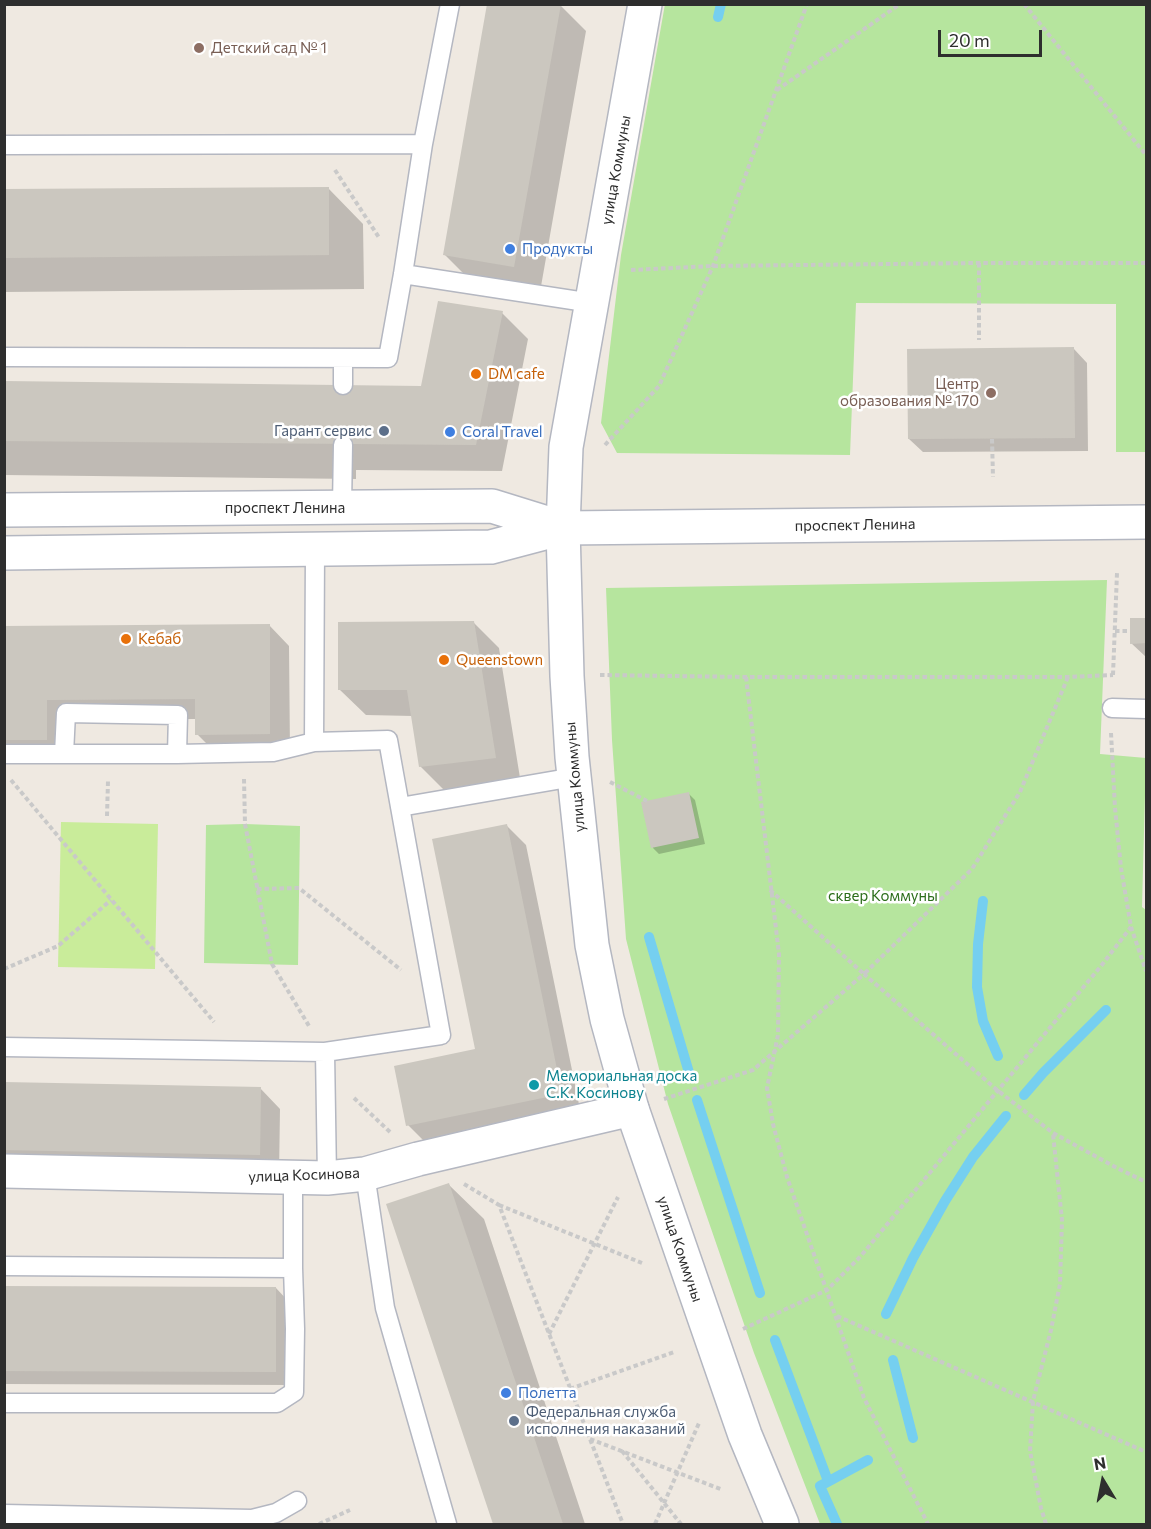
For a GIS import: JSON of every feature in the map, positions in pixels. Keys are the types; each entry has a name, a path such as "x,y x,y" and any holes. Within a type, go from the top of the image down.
{"street":[{"name":"улица Коммуны","path":"645,4 566,447 563,528 567,676 574,777 592,945 607,1019 632,1109 745,1435 782,1524"},
{"name":"проспект Ленина","path":"4,510 492,506 563,528"},
{"name":"проспект Ленина","path":"4,553 491,548 563,528 1146,522"},
{"name":"улица Косинова","path":"4,1171 327,1178 366,1174 418,1159 632,1109"}],"lane":[{"path":"4,357 388,358 423,144 450,4"},
{"path":"4,145 423,144"},
{"path":"403,274 595,287"},
{"path":"343,358 343,385"},
{"path":"342,507 343,445"},
{"path":"314,742 315,550"},
{"path":"1112,708 1146,709"},
{"path":"64,754 66,713 178,715 177,754"},
{"path":"4,754 273,752 314,742 388,740 441,1035 325,1052 4,1047"},
{"path":"400,807 574,777"},
{"path":"325,1052 327,1178"},
{"path":"366,1174 385,1308 447,1524"},
{"path":"4,1403 277,1403 294,1392 293,1179"},
{"path":"4,1266 293,1268"},
{"path":"4,1514 89,1520 252,1519 276,1513 297,1501"}],"path":[{"path":"605,445 658,386 712,266 807,4"},
{"path":"776,90 900,4"},
{"path":"1024,4 1146,155"},
{"path":"318,144 403,274"},
{"path":"595,287 712,266 979,262 1146,263"},
{"path":"979,262 979,340"},
{"path":"993,438 993,477"},
{"path":"1117,573 1111,745 1115,808 1120,868 1131,927 1146,971"},
{"path":"1115,630 1130,631"},
{"path":"593,674 746,677 1113,675"},
{"path":"746,677 779,954 778,1035 767,1089 773,1124 786,1178 864,1398 928,1524"},
{"path":"632,1109 753,1070 864,974 972,869 1020,792 1068,677"},
{"path":"244,752 245,824 272,964 325,1052"},
{"path":"107,816 109,754"},
{"path":"4,772 238,1051"},
{"path":"608,780 647,801"},
{"path":"257,889 299,888 434,997"},
{"path":"770,889 997,1090 1053,1133 1146,1182"},
{"path":"4,969 58,946 111,900"},
{"path":"738,1332 827,1290 860,1257 1131,927"},
{"path":"325,1071 418,1159 499,1205 642,1263"},
{"path":"1046,1524 1030,1451 1033,1401 1060,1284 1062,1220 1053,1133"},
{"path":"549,1335 618,1197"},
{"path":"499,1205 623,1524"},
{"path":"836,1316 1146,1452"},
{"path":"570,1389 674,1352"},
{"path":"655,1524 699,1423"},
{"path":"590,1438 723,1490"},
{"path":"621,1450 681,1524"},
{"path":"319,1524 350,1509"}],"green space":[{"path":"665,4 1146,5 1146,452 1116,452 1116,304 856,303 850,455 617,453 601,423 621,255"},
{"name":"сквер Коммуны","path":"1107,580 1100,754 1146,758 1142,907 1146,910 1146,1524 820,1524 754,1353 668,1104 626,939 612,740 606,588"},
{"path":"61,822 158,824 155,969 58,967"},
{"path":"206,825 300,826 298,965 204,963"}],"building":[{"path":"487,4 561,4 514,267 443,255"},
{"path":"329,187 329,255 4,258 4,189"},
{"path":"438,301 503,311 476,445 4,441 4,381 421,386"},
{"name":"Центр образования № 170","path":"1074,347 1075,438 908,439 907,349"},
{"path":"1130,618 1146,618 1146,643 1130,644"},
{"path":"474,621 496,758 419,767 407,690 338,690 338,622"},
{"path":"270,624 270,734 195,735 195,699 47,700 47,740 4,740 4,626"},
{"path":"689,792 699,838 651,848 641,802"},
{"path":"507,824 562,1094 406,1126 394,1066 475,1049 432,839"},
{"path":"4,1082 261,1087 260,1155 4,1150"},
{"path":"449,1183 563,1524 493,1524 386,1204"},
{"path":"4,1286 276,1287 276,1372 4,1371"}],"waterway":[{"path":"718,17 721,4"},
{"path":"983,901 978,944 977,987 983,1021 998,1056"},
{"path":"649,937 690,1076"},
{"path":"1024,1095 1106,1010"},
{"path":"697,1100 760,1293"},
{"path":"886,1314 913,1258 945,1201 973,1157 1006,1116"},
{"path":"775,1340 828,1481"},
{"path":"893,1360 913,1438"},
{"path":"837,1524 820,1486 868,1460"}],"place":[{"name":"Детский сад № 1","path":"199,48"},
{"name":"Продукты","path":"510,249"},
{"name":"DM cafe","path":"476,374"},
{"name":"Центр образования № 170","path":"991,393"},
{"name":"Гарант сервис","path":"384,431"},
{"name":"Coral Travel","path":"450,432"},
{"name":"Кебаб","path":"126,639"},
{"name":"Queenstown","path":"444,660"},
{"name":"Мемориальная доска С.К. Косинову","path":"534,1085"},
{"name":"Полетта","path":"506,1393"},
{"name":"Федеральная служба исполнения наказаний","path":"514,1421"}]}
